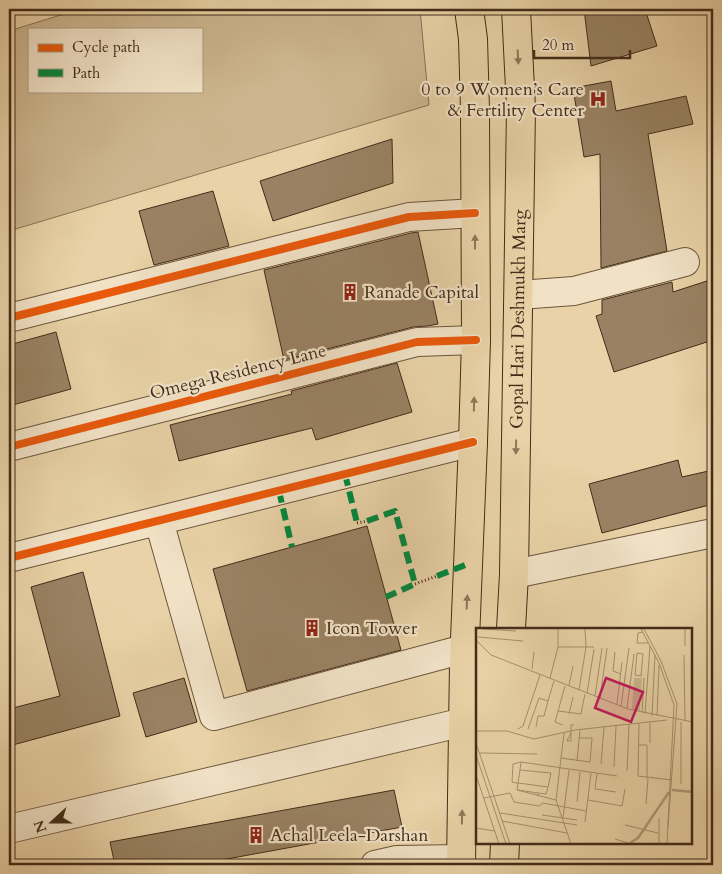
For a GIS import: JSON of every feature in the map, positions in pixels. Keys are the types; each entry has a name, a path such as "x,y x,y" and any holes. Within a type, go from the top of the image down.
{"main road":[{"path":"461,862 470,721 464,649 474,442 476,340 475,101 469,9"},
{"name":"Gopal Hari Deshmukh Marg","path":"511,628 514,574 521,108 516,9"},
{"path":"504,844 504,865"}],"street":[{"path":"9,318 409,217 476,213"},
{"path":"519,295 574,291 685,262"},
{"name":"Omega Residency Lane","path":"9,447 417,342 476,340"},
{"path":"9,558 474,442"},
{"path":"159,521 214,716 464,649"},
{"path":"514,574 713,533"},
{"path":"9,829 470,721"},
{"path":"375,865 397,860 461,862"}],"path":[{"path":"357,523 367,521"},
{"path":"415,584 437,576"}],"shaded area":[{"path":"80,9 420,9 429,105 9,231 9,31"}],"building":[{"path":"584,9 645,9 657,46 591,66"},
{"path":"611,81 616,111 686,96 693,124 648,134 667,251 601,268 600,154 584,157 573,88"},
{"path":"392,139 393,183 273,221 260,181"},
{"path":"213,191 229,246 154,265 139,211"},
{"name":"Ranade Capital","path":"418,232 438,324 413,327 284,360 264,270"},
{"path":"713,279 713,340 614,372 596,316 602,314 602,300 672,282 673,292"},
{"path":"56,332 71,389 9,406 9,345"},
{"path":"397,363 412,412 316,440 312,428 179,461 170,425 292,394 291,391"},
{"path":"678,460 682,477 713,470 713,504 602,533 589,484"},
{"name":"Icon Tower","path":"367,526 401,650 247,691 213,569"},
{"path":"83,572 120,716 9,746 9,709 60,696 31,587"},
{"path":"184,678 197,722 146,737 133,693"},
{"name":"Achal Leela-Darshan","path":"394,790 402,827 194,865 115,865 110,842"}],"marked path":[{"path":"345,474 357,523"},
{"path":"279,491 292,547"},
{"path":"367,521 395,511 415,584 386,597"},
{"path":"437,576 468,564"}],"cycle path":[{"path":"9,318 409,217 475,213"},
{"path":"9,447 417,342 476,340"},
{"path":"9,558 473,442"}],"place":[{"name":"0 to 9 Women’s Care & Fertility Center","path":"598,99"},
{"name":"Ranade Capital","path":"350,292"},
{"name":"Icon Tower","path":"312,628"},
{"name":"Achal Leela-Darshan","path":"256,835"}]}
